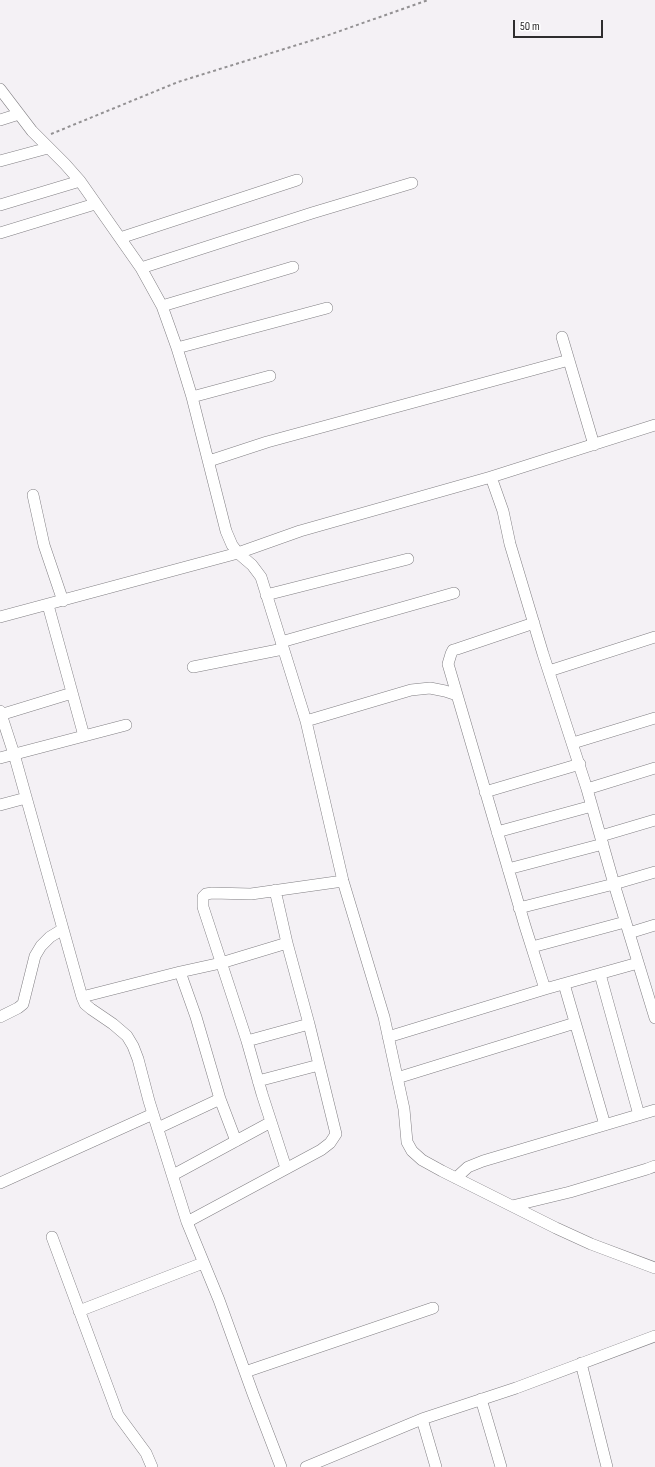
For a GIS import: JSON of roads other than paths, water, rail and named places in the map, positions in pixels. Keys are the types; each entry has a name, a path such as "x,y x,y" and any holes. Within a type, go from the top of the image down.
{"street":[{"path":"0,89 40,139 80,181 141,268 162,306 192,397 226,531 232,545 238,553 252,565 261,577 306,721 343,881 373,978 388,1037 404,1108 407,1142 412,1151 422,1160 456,1178 591,1244 655,1268"},
{"path":"0,120 19,114"},
{"path":"0,161 48,148"},
{"path":"120,238 297,180"},
{"path":"0,205 80,181"},
{"path":"141,268 312,213 412,183"},
{"path":"0,233 95,204"},
{"path":"162,306 293,267"},
{"path":"177,348 327,308"},
{"path":"562,337 594,445"},
{"path":"209,461 266,442 569,360"},
{"path":"192,397 270,376"},
{"path":"0,617 238,553 300,531 491,477 655,425"},
{"path":"491,477 503,512 510,544 534,623 588,789 614,884 638,963 650,981 655,1018"},
{"path":"33,494 44,545 63,601"},
{"path":"266,595 408,558"},
{"path":"193,667 282,646 454,593"},
{"path":"48,604 84,736"},
{"path":"534,623 453,650 448,659 448,664 519,908 545,989"},
{"path":"549,671 655,638"},
{"path":"306,721 411,690 430,688 457,695"},
{"path":"72,693 0,714 14,754 82,998 85,1004 127,1036 138,1060 142,1080 187,1222 219,1300 281,1467"},
{"path":"573,743 655,718"},
{"path":"0,758 126,725"},
{"path":"485,792 580,764"},
{"path":"588,789 655,768"},
{"path":"0,805 26,798"},
{"path":"497,832 592,806"},
{"path":"508,869 602,840 655,820"},
{"path":"519,908 655,872"},
{"path":"286,1168 258,1081 247,1041 203,907 203,897 206,894 212,893 240,894 343,881"},
{"path":"187,1222 326,1147 336,1134 310,1024 287,943 275,890"},
{"path":"532,947 627,927 655,925"},
{"path":"0,1017 23,1004 35,956 41,946 50,937 63,929"},
{"path":"82,998 180,972 221,963 287,943"},
{"path":"388,1037 545,989 638,963"},
{"path":"180,972 196,1018 220,1099 236,1141"},
{"path":"600,974 639,1115"},
{"path":"564,984 605,1124"},
{"path":"247,1041 310,1024"},
{"path":"397,1078 575,1024"},
{"path":"258,1081 319,1065"},
{"path":"158,1128 220,1099"},
{"path":"456,1178 468,1167 483,1161 655,1110"},
{"path":"0,1183 153,1114"},
{"path":"173,1175 271,1122"},
{"path":"512,1206 570,1192 655,1166"},
{"path":"52,1237 118,1414 146,1453 152,1467"},
{"path":"79,1312 203,1263"},
{"path":"245,1372 433,1308"},
{"path":"306,1467 422,1419 516,1388 655,1336"},
{"path":"581,1363 607,1467"},
{"path":"482,1399 501,1467"},
{"path":"422,1419 436,1467"}]}
